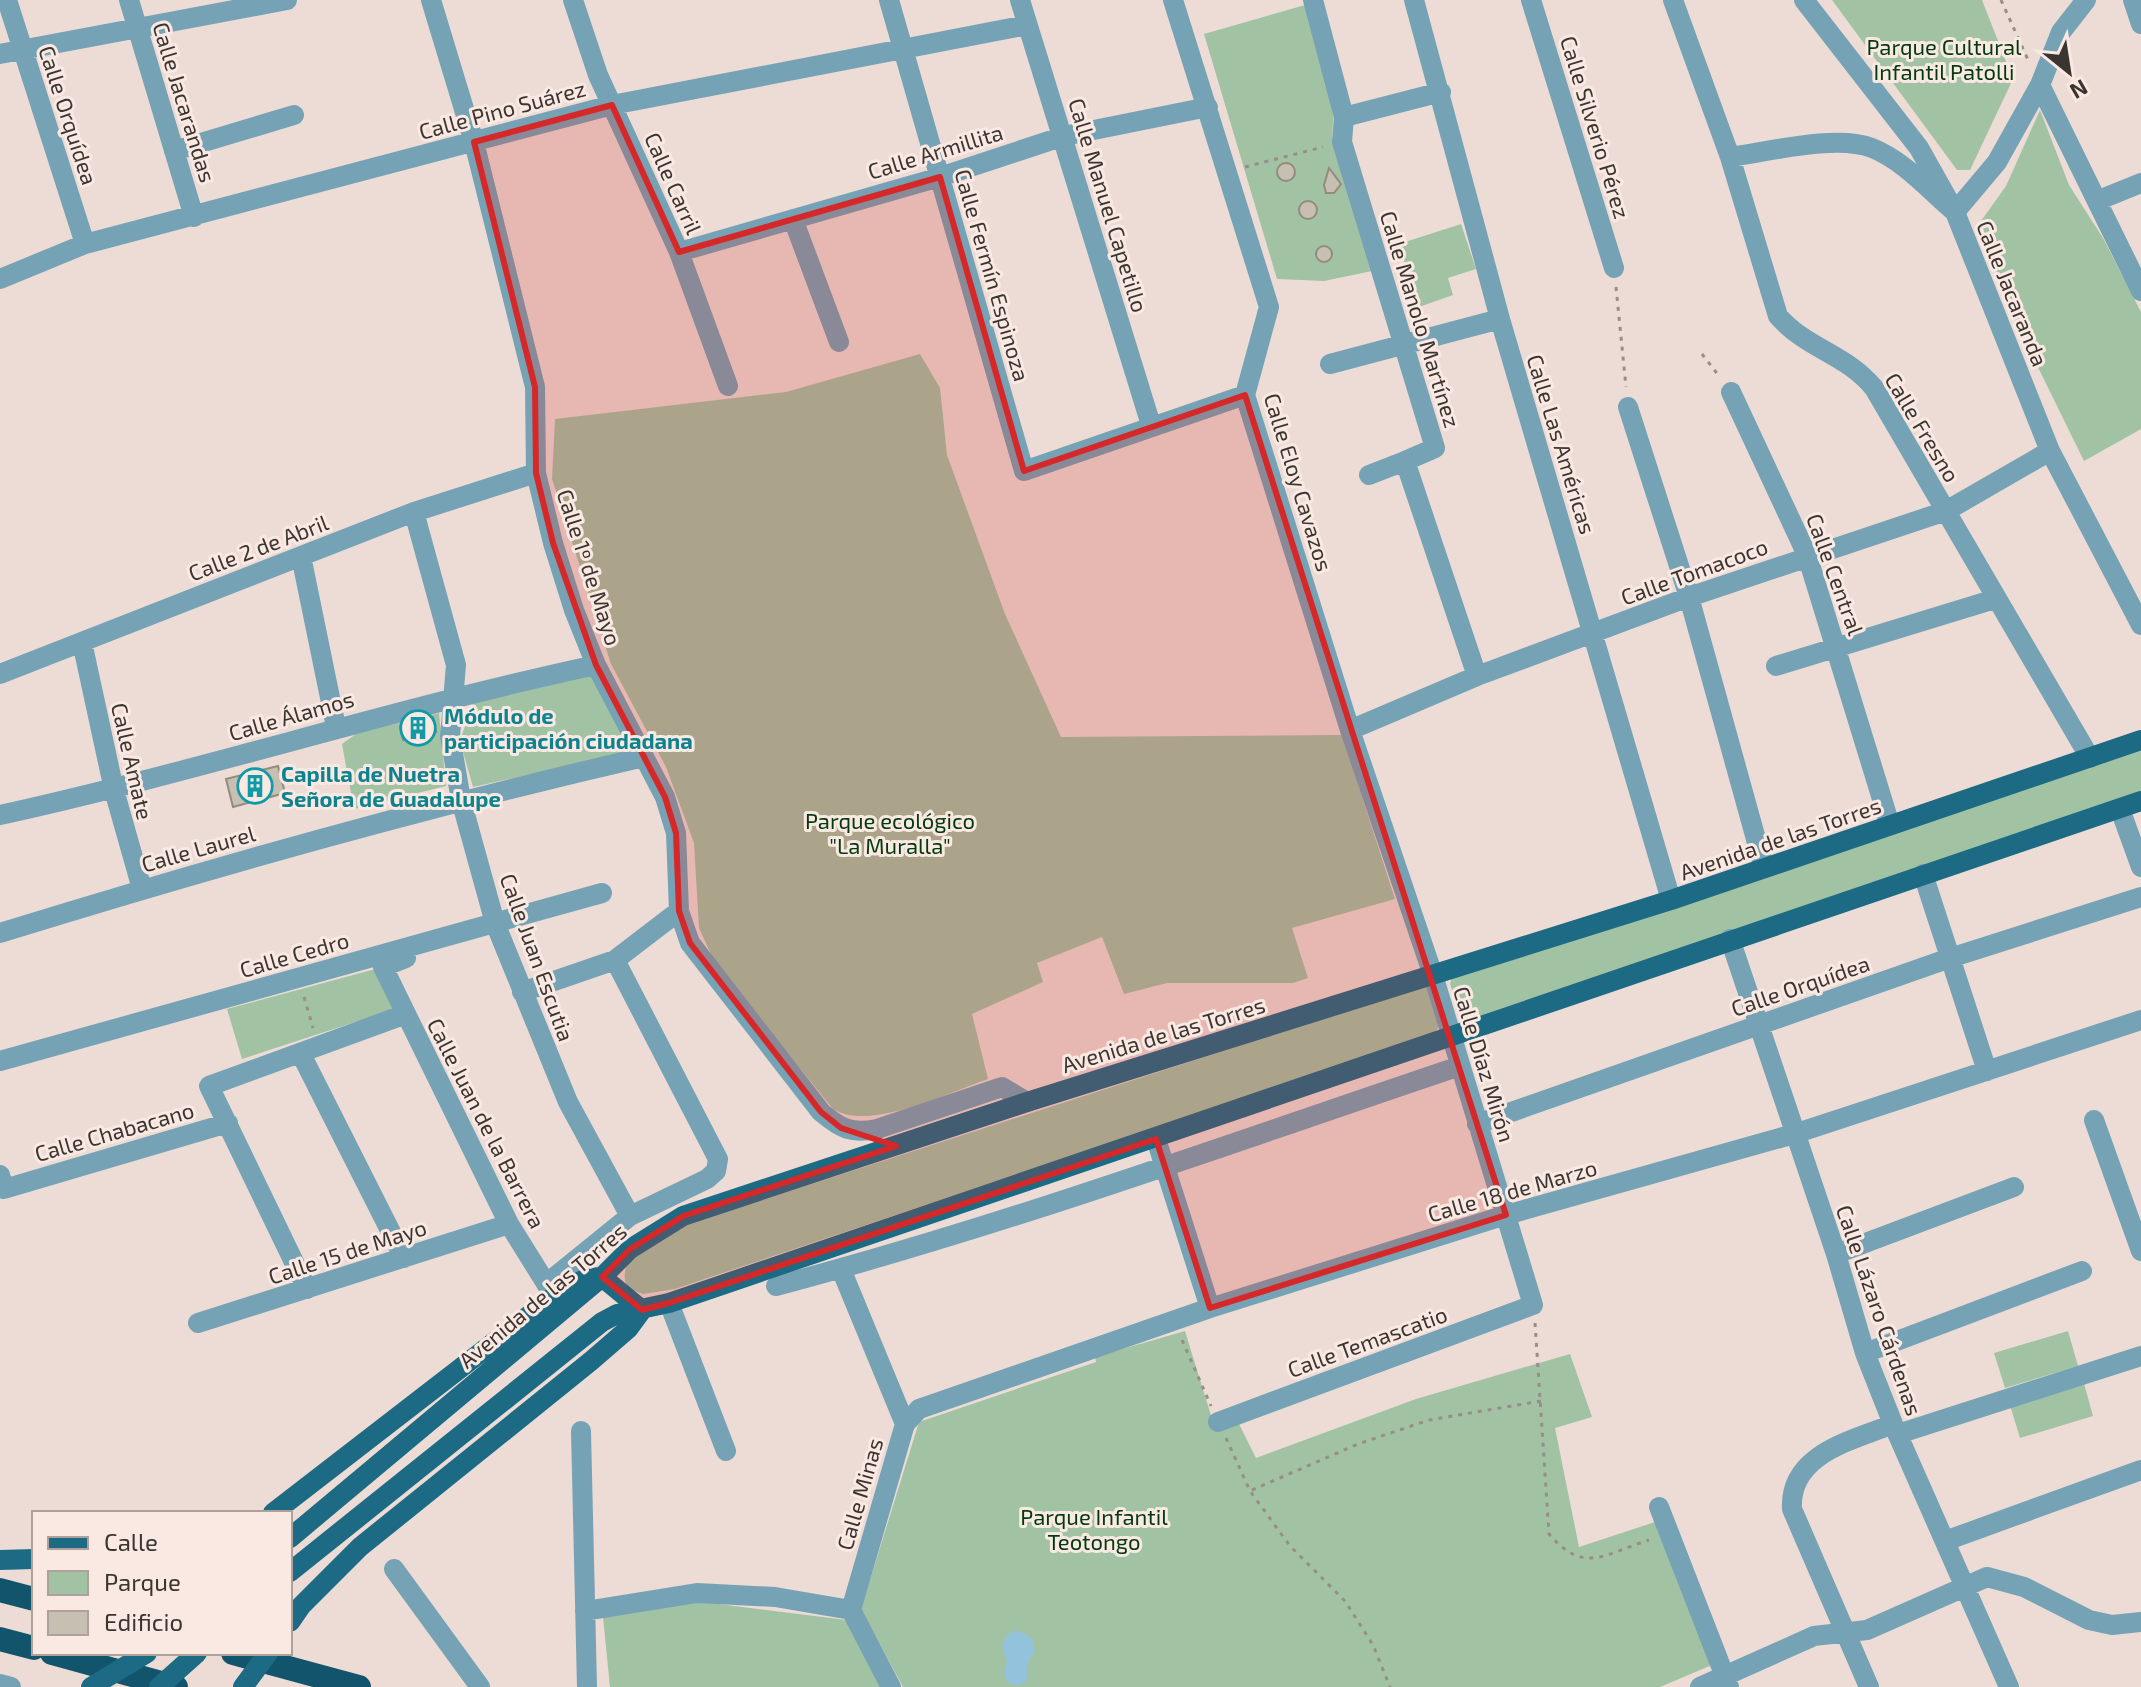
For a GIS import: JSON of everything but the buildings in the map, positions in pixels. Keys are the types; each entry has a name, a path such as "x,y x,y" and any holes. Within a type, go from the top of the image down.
{"highway":[{"path":"0,1590 32,1598"},
{"path":"0,1639 32,1647"},
{"path":"59,1655 176,1687"},
{"path":"240,1655 359,1687"}],"main road":[{"name":"Avenida de las Torres","path":"292,1536 602,1277 630,1249 683,1216 1027,1102 1671,900 2141,740"},
{"path":"292,1570 602,1322 617,1314 669,1303 1452,1039 1730,939 2141,801"},
{"path":"275,1511 550,1290 586,1278 602,1277 642,1310"},
{"path":"295,1614 360,1547 628,1329 642,1310"},
{"path":"0,1560 32,1559"},
{"path":"91,1687 144,1655"},
{"path":"159,1687 195,1655"},
{"path":"243,1687 267,1655"}],"street":[{"name":"Calle Orquídea","path":"7,0 85,244"},
{"name":"Calle Jacarandas","path":"129,0 194,217"},
{"path":"0,54 287,0"},
{"name":"Calle 1º de Mayo","path":"431,0 474,142 535,387 536,473 574,610 596,665 665,797 676,833 679,911 690,943 821,1112 841,1128 856,1133 877,1129 1002,1087 1027,1102"},
{"name":"Calle Carril","path":"573,0 612,105 679,252 728,386"},
{"name":"Calle Fermín Espinoza","path":"889,0 1024,471 1151,425"},
{"name":"Calle Manuel Capetillo","path":"1020,0 1151,425"},
{"name":"Calle Eloy Cavazos","path":"1173,0 1269,307 1245,395 1350,730 1433,975"},
{"name":"Calle Manolo Martínez","path":"1313,0 1344,117 1342,142 1435,448 1405,461"},
{"name":"Calle Las Américas","path":"1414,0 1500,319 1671,900"},
{"name":"Calle Silverio Pérez","path":"1531,0 1614,268"},
{"name":"Calle Fresno","path":"1673,0 1730,157 1778,316 1796,336 1856,366 1874,388 2090,758"},
{"name":"Calle Jacaranda","path":"1804,0 1919,148 1955,212 2050,451 2141,625"},
{"path":"1730,157 1844,142 1870,147 1895,160 1955,212 1997,162 2040,85 2061,32 2086,0"},
{"path":"2133,0 2141,24"},
{"name":"Calle Pino Suárez","path":"0,279 85,244 612,105 1027,25"},
{"path":"2040,85 2141,291"},
{"path":"1344,117 1441,92"},
{"name":"Calle Armillita","path":"679,252 940,177 1064,136 1208,107"},
{"path":"174,151 294,115"},
{"path":"2099,200 2141,183"},
{"path":"793,219 839,342"},
{"path":"1330,364 1403,342 1500,319"},
{"name":"Calle Central","path":"1731,392 1807,555 1838,647 1890,825"},
{"path":"1151,425 1245,395"},
{"path":"1628,407 1689,597 1764,868"},
{"name":"Calle Tomacoco","path":"1350,730 1477,676 1689,597 1807,555 1891,532 1946,511 2050,451"},
{"path":"1369,475 1405,461 1477,676"},
{"name":"Calle 2 de Abril","path":"0,674 414,512 536,473"},
{"name":"Calle Juan Escutia","path":"414,512 456,665 456,695 450,736 461,800 495,923 568,1102 630,1216"},
{"path":"301,556 336,727"},
{"path":"1776,666 1995,599"},
{"name":"Calle Amate","path":"82,642 114,790 142,889"},
{"name":"Calle Álamos","path":"0,815 114,790 456,695 596,665"},
{"name":"Calle Laurel","path":"0,933 142,889 461,800 644,757"},
{"path":"2120,809 2141,867"},
{"path":"1923,874 1987,1071"},
{"name":"Calle Cedro","path":"0,1061 602,893"},
{"name":"Calle Orquídea","path":"1477,1124 1950,958 2141,897"},
{"path":"522,992 615,960 679,911"},
{"name":"Calle Juan de la Barrera","path":"441,938 425,950 383,967 509,1224 550,1290"},
{"name":"Calle Lázaro Cárdenas","path":"1730,939 1836,1254 1865,1353 1895,1429 2009,1687"},
{"path":"550,1290 630,1216 707,1179 716,1171 718,1159 615,960"},
{"name":"Calle Díaz Mirón","path":"1433,975 1533,1305"},
{"name":"Calle Chabacano","path":"2,1182 228,1123 209,1086 406,1014"},
{"name":"Calle 18 de Marzo","path":"905,1424 919,1409 1210,1308 1506,1215 1794,1134 2141,1020"},
{"path":"310,1050 404,1258"},
{"path":"776,1286 841,1269 1165,1165 1460,1066"},
{"path":"2094,1120 2141,1251"},
{"path":"228,1123 307,1289"},
{"path":"1156,1139 1210,1308"},
{"path":"1836,1254 2014,1187"},
{"name":"Calle 15 de Mayo","path":"198,1323 509,1224"},
{"name":"Calle Minas","path":"841,1269 905,1424 851,1610"},
{"path":"1865,1353 2082,1271"},
{"path":"669,1303 726,1451"},
{"name":"Calle Temascatio","path":"1218,1422 1533,1305"},
{"path":"1869,1687 1792,1509 1791,1492 1803,1469 1823,1452 1895,1429 1979,1409 2141,1356"},
{"path":"581,1431 587,1687"},
{"path":"1945,1541 2141,1470"},
{"path":"1659,1507 1726,1682"},
{"path":"394,1569 480,1687"},
{"path":"1700,1687 1726,1682 1814,1636 1867,1630 1987,1577 2024,1587 2089,1620 2112,1625 2141,1622"},
{"path":"585,1611 697,1593 775,1597 851,1610 891,1687"},
{"path":"0,1684 11,1687"}],"path":[{"path":"2001,0 2040,85"},
{"path":"1228,171 1342,142"},
{"path":"1614,268 1628,407"},
{"path":"1702,354 1731,392"},
{"path":"298,978 310,1050"},
{"path":"1533,1305 1549,1534 1565,1553 1583,1560 1668,1534"},
{"path":"1390,1687 1373,1645 1345,1601 1290,1546 1250,1491 1358,1444 1429,1420 1541,1401"}],"highlighted area":[{"path":"612,105 679,252 940,177 1024,471 1245,395 1506,1215 1210,1308 1156,1139 642,1310 602,1277 630,1249 683,1216 896,1146 841,1128 821,1112 690,943 679,911 676,833 665,797 596,665 553,543 536,473 535,387 474,142"}],"green space":[{"name":"Parque Cultural Infantil Patolli","path":"1832,0 1982,0 2013,79 1970,170 1957,170"},
{"path":"1305,5 1334,109 1332,138 1372,271 1324,281 1277,279 1204,34"},
{"path":"2040,110 2069,185 2103,238 2141,312 2141,429 2084,461 2005,300 1981,221 2006,186"},
{"path":"1461,224 1476,269 1448,278 1453,295 1419,307 1399,244"},
{"name":"Parque ecológico \"La Muralla\"","path":"920,354 940,388 947,455 1005,614 1061,737 1342,735 1395,899 1292,928 1308,978 1293,983 1167,983 1124,994 1102,937 1037,963 1043,982 972,1014 988,1079 909,1108 867,1116 849,1115 833,1109 716,965 699,928 694,843 666,767 611,664 552,479 555,419 786,392"},
{"path":"590,672 631,752 473,787 460,741 474,699"},
{"path":"439,713 446,786 354,809 342,744 356,734"},
{"path":"2141,747 2141,797 1469,1022 1461,1017 1450,984 1453,975"},
{"path":"379,968 398,1008 242,1059 227,1009"},
{"path":"1427,985 1440,1024 1435,1034 675,1289 643,1294 627,1288 627,1265 633,1256 685,1225"},
{"name":"Parque Infantil Teotongo","path":"1185,1331 1213,1422 1234,1414 1256,1458 1416,1399 1570,1354 1592,1417 1555,1428 1579,1547 1655,1522 1712,1665 1660,1687 903,1687 861,1609 919,1422 1096,1362 1095,1357"},
{"path":"2068,1331 2078,1366 2005,1388 1994,1353"},
{"path":"2083,1380 2093,1416 2020,1438 2009,1402"},
{"path":"694,1601 847,1620 883,1687 610,1687 603,1617"}],"water":[{"path":"1017,1630 1032,1638 1035,1650 1027,1665 1027,1681 1017,1686 1006,1681 1004,1671 1007,1662 1002,1646 1006,1636"}],"place":[{"name":"Módulo de participación ciudadana","path":"418,728"},
{"name":"Capilla de Nuetra Señora de Guadalupe","path":"255,786"}]}
